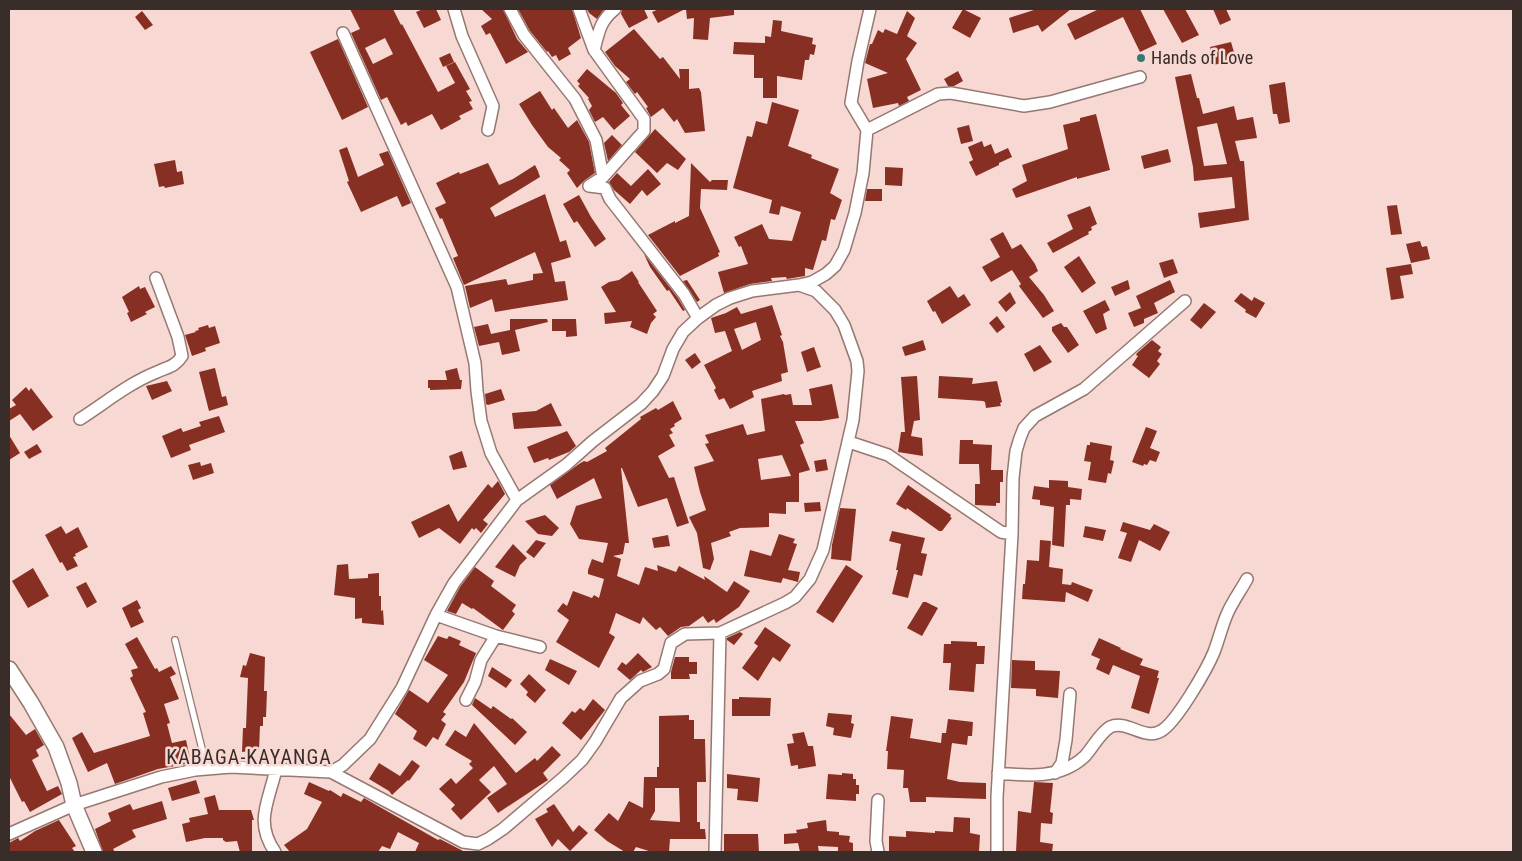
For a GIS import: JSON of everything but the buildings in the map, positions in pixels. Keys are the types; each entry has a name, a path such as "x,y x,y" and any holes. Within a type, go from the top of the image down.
{"street":[{"path":"454,9 462,36 493,106 488,130"},
{"path":"510,9 524,35 575,98 596,140 603,177"},
{"path":"579,9 594,50 644,119 644,131 603,177 589,186 605,188 610,199 678,287 698,318"},
{"path":"594,50 600,26 605,17 615,9"},
{"path":"331,772 350,759 370,739 402,688 436,615 454,583 517,500 566,465 593,441 641,404 663,376 679,338 698,318 730,298 759,290 812,282 835,266 844,250 855,213 863,173 867,130 851,103 870,9"},
{"path":"343,33 457,287 475,363 481,421 491,453 517,500"},
{"path":"867,130 938,94 951,93 1024,106 1050,102 1140,78"},
{"path":"80,419 126,388 155,372 177,364 182,356 178,337 156,278"},
{"path":"9,834 74,805 161,778 195,770 231,767 331,772 462,842 478,844 503,829 564,778 582,760 621,698 640,681 658,674 664,669 671,642 685,634 720,633 785,603 794,597 810,579 827,539 831,513 849,442 858,371 854,351 844,325 827,301 816,291 799,285"},
{"path":"996,852 998,773 1016,451 1024,428 1034,416 1084,389 1185,301"},
{"path":"849,442 888,455 1001,532 1012,534"},
{"path":"998,773 1046,775 1055,773 1072,766 1110,728 1118,725 1152,734 1162,731 1175,719 1214,653 1228,610 1247,580"},
{"path":"436,615 496,636 540,647"},
{"path":"715,852 720,633"},
{"path":"466,700 475,682 481,660 496,636"},
{"path":"9,669 56,747 69,783 74,805 94,852"},
{"path":"1055,773 1062,763 1070,694"},
{"path":"275,852 267,841 264,830 265,810 276,769"},
{"path":"878,800 878,852"}],"lane":[{"path":"175,640 207,769"}],"place":[{"name":"Hands of Love","path":"1141,58"}],"district":[{"name":"KABAGA-KAYANGA","path":"249,757"}]}
